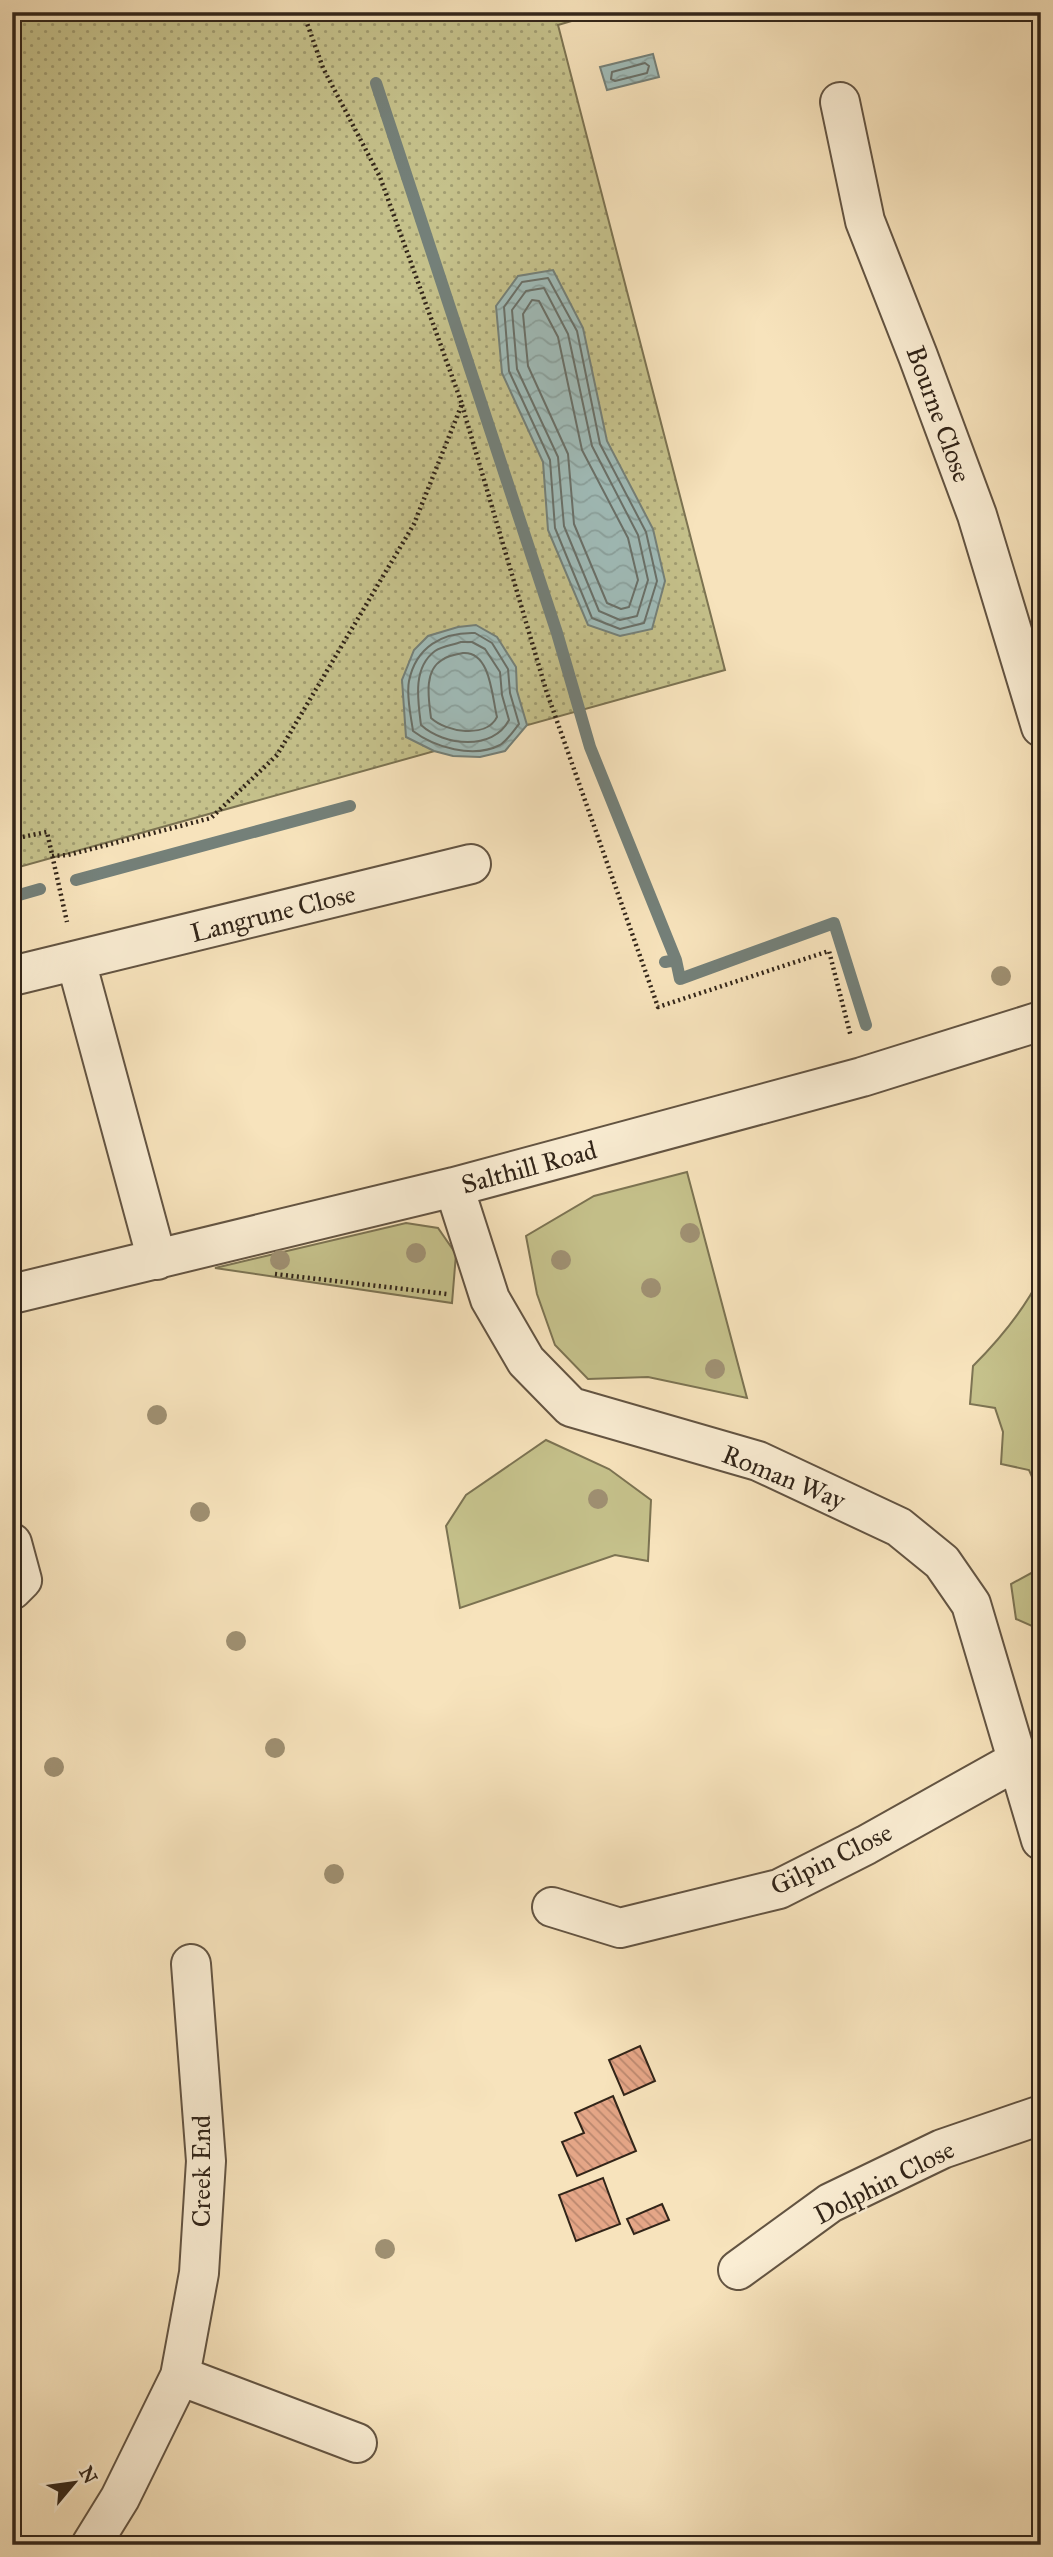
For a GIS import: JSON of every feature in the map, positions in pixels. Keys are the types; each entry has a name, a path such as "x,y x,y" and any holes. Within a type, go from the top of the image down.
{"street":[{"name":"Bourne Close","path":"840,102 865,221 976,515 1041,727"},
{"name":"Langrune Close","path":"12,976 471,864"},
{"path":"76,961 157,1260"},
{"name":"Salthill Road","path":"12,1294 454,1187 862,1077 1041,1021"},
{"name":"Roman Way","path":"454,1187 490,1299 526,1361 572,1406 758,1461 899,1527 942,1562 971,1604 1041,1840"},
{"path":"12,1543 17,1585"},
{"name":"Gilpin Close","path":"552,1907 620,1928 779,1889 866,1845 1016,1761"},
{"name":"Creek End","path":"91,2545 120,2498 180,2376 199,2273 206,2161 191,1964"},
{"name":"Dolphin Close","path":"738,2270 830,2203 942,2149 1041,2115"},
{"path":"180,2376 357,2443"}],"path":[{"path":"303,12 323,68 380,177 462,404 546,690 658,1007 829,951 862,1077"},
{"path":"52,856 68,855 211,818 277,755 414,524 462,404"},
{"path":"12,839 47,832 76,961"},
{"path":"268,1273 490,1299"}],"shaded area":[{"path":"12,12 602,12 558,25 725,670 12,869"},
{"path":"687,1172 747,1398 648,1377 588,1379 555,1345 537,1294 526,1236 594,1196"},
{"path":"406,1223 438,1228 456,1254 452,1303 215,1268"},
{"path":"1041,1276 1041,1497 1029,1470 1001,1464 1003,1432 995,1408 970,1404 973,1366 1011,1324"},
{"path":"546,1440 609,1469 651,1500 648,1561 615,1555 460,1608 446,1526 466,1495"},
{"path":"1041,1535 1041,1630 1016,1619 1011,1584 1035,1571"}],"water":[{"path":"653,54 659,77 607,90 600,67"},
{"path":"553,270 583,328 607,441 653,529 665,581 652,629 620,636 588,625 548,530 543,462 502,373 496,306 518,276"},
{"path":"476,625 497,637 516,667 517,691 527,725 505,751 480,757 453,756 434,751 406,737 402,680 414,650 428,636"}],"building":[{"path":"640,2046 655,2081 624,2095 609,2060"},
{"path":"613,2096 636,2151 577,2176 562,2142 584,2133 575,2113"},
{"path":"603,2178 620,2224 576,2241 559,2195"},
{"path":"662,2204 669,2220 634,2234 627,2219"}],"waterway":[{"path":"376,83 557,633 590,747 676,960 665,962"},
{"path":"76,880 350,806"},
{"path":"12,897 40,889"},
{"path":"676,960 680,979 834,923 866,1025"}]}
